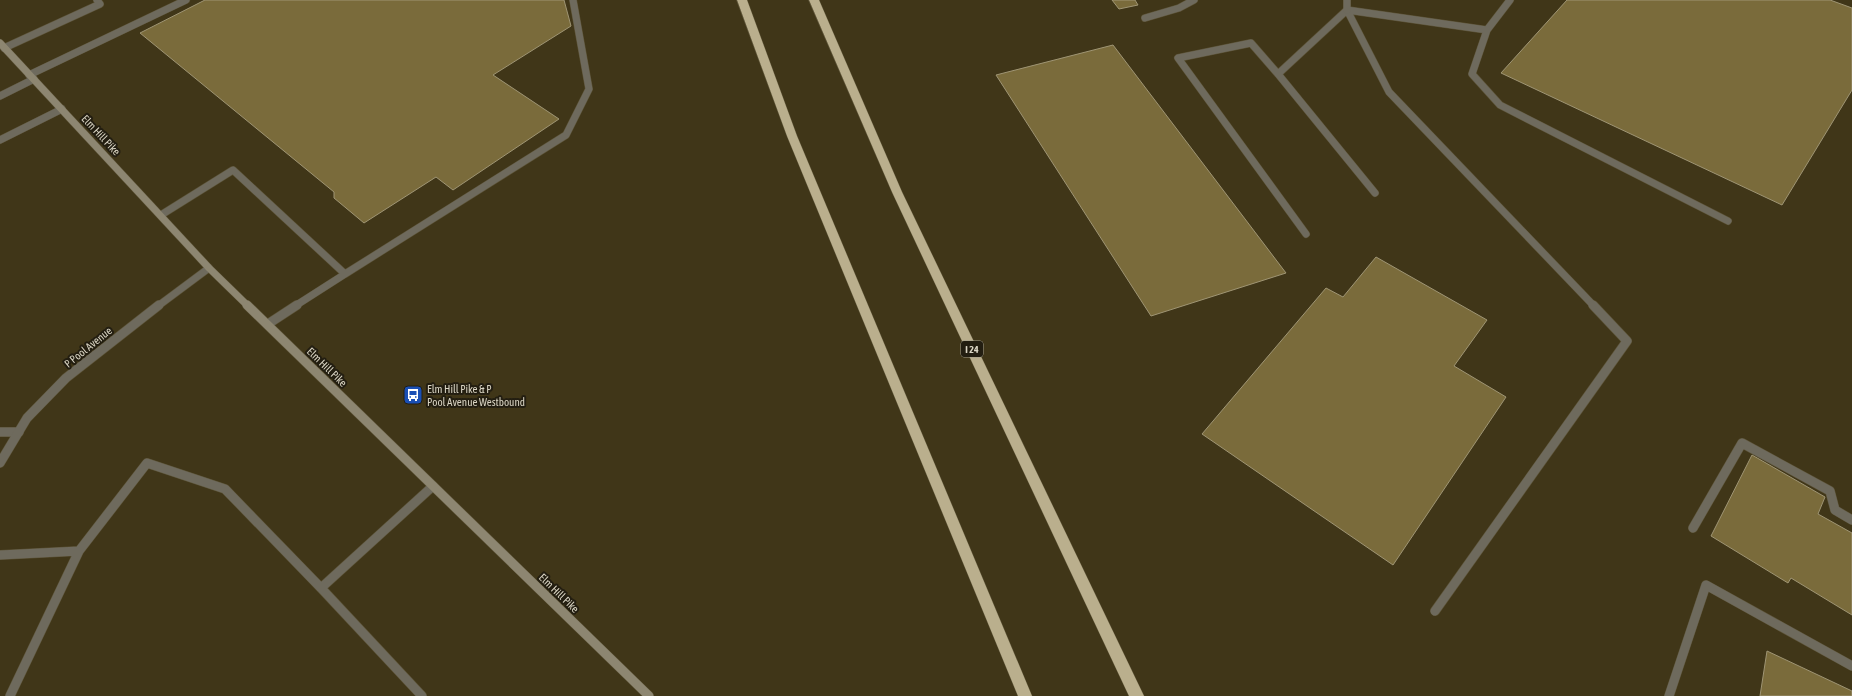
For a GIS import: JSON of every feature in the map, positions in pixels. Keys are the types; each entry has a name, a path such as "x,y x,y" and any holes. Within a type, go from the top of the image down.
{"highway":[{"path":"742,0 792,136 1025,696"},
{"name":"I 24","path":"814,0 897,192 1137,696"}],"main road":[{"name":"Elm Hill Pike","path":"2,46 210,268 649,696"}],"street":[{"path":"2,46 100,4 96,0"},
{"path":"0,96 31,77 186,0"},
{"path":"268,324 566,135 589,89 573,0"},
{"path":"1145,18 1179,8 1194,0"},
{"path":"1347,0 1347,10 1389,92 1626,342 1435,611"},
{"path":"1510,0 1487,30 1472,74 1500,105 1728,221"},
{"path":"1347,10 1487,30"},
{"path":"1278,74 1347,10"},
{"path":"1306,234 1178,58 1251,43 1375,193"},
{"path":"0,140 62,109"},
{"path":"161,215 233,170 345,274"},
{"name":"P Pool Avenue","path":"0,463 28,418 66,378 139,320 210,268"},
{"path":"0,432 19,432"},
{"path":"1693,528 1742,443 1830,491 1835,510 1852,520"},
{"path":"10,696 79,551 147,463 225,489 321,588 422,696"},
{"path":"321,588 433,486"},
{"path":"0,556 79,551"},
{"path":"1669,696 1706,585 1852,666"}],"building":[{"path":"205,0 564,0 571,26 493,75 559,119 453,190 436,177 364,223 334,198 334,192 140,33"},
{"path":"1112,0 1135,0 1138,5 1119,9"},
{"path":"1567,0 1830,0 1852,8 1852,90 1782,205 1501,73"},
{"path":"1113,45 1286,273 1151,316 996,75"},
{"path":"1376,257 1487,320 1454,366 1506,397 1393,565 1202,434 1326,288 1343,297"},
{"path":"1752,455 1825,497 1818,514 1852,533 1852,615 1791,578 1788,583 1711,536"},
{"path":"1767,651 1852,691 1852,696 1760,696"}],"place":[{"name":"Elm Hill Pike & P Pool Avenue Westbound","path":"413,395"}]}
